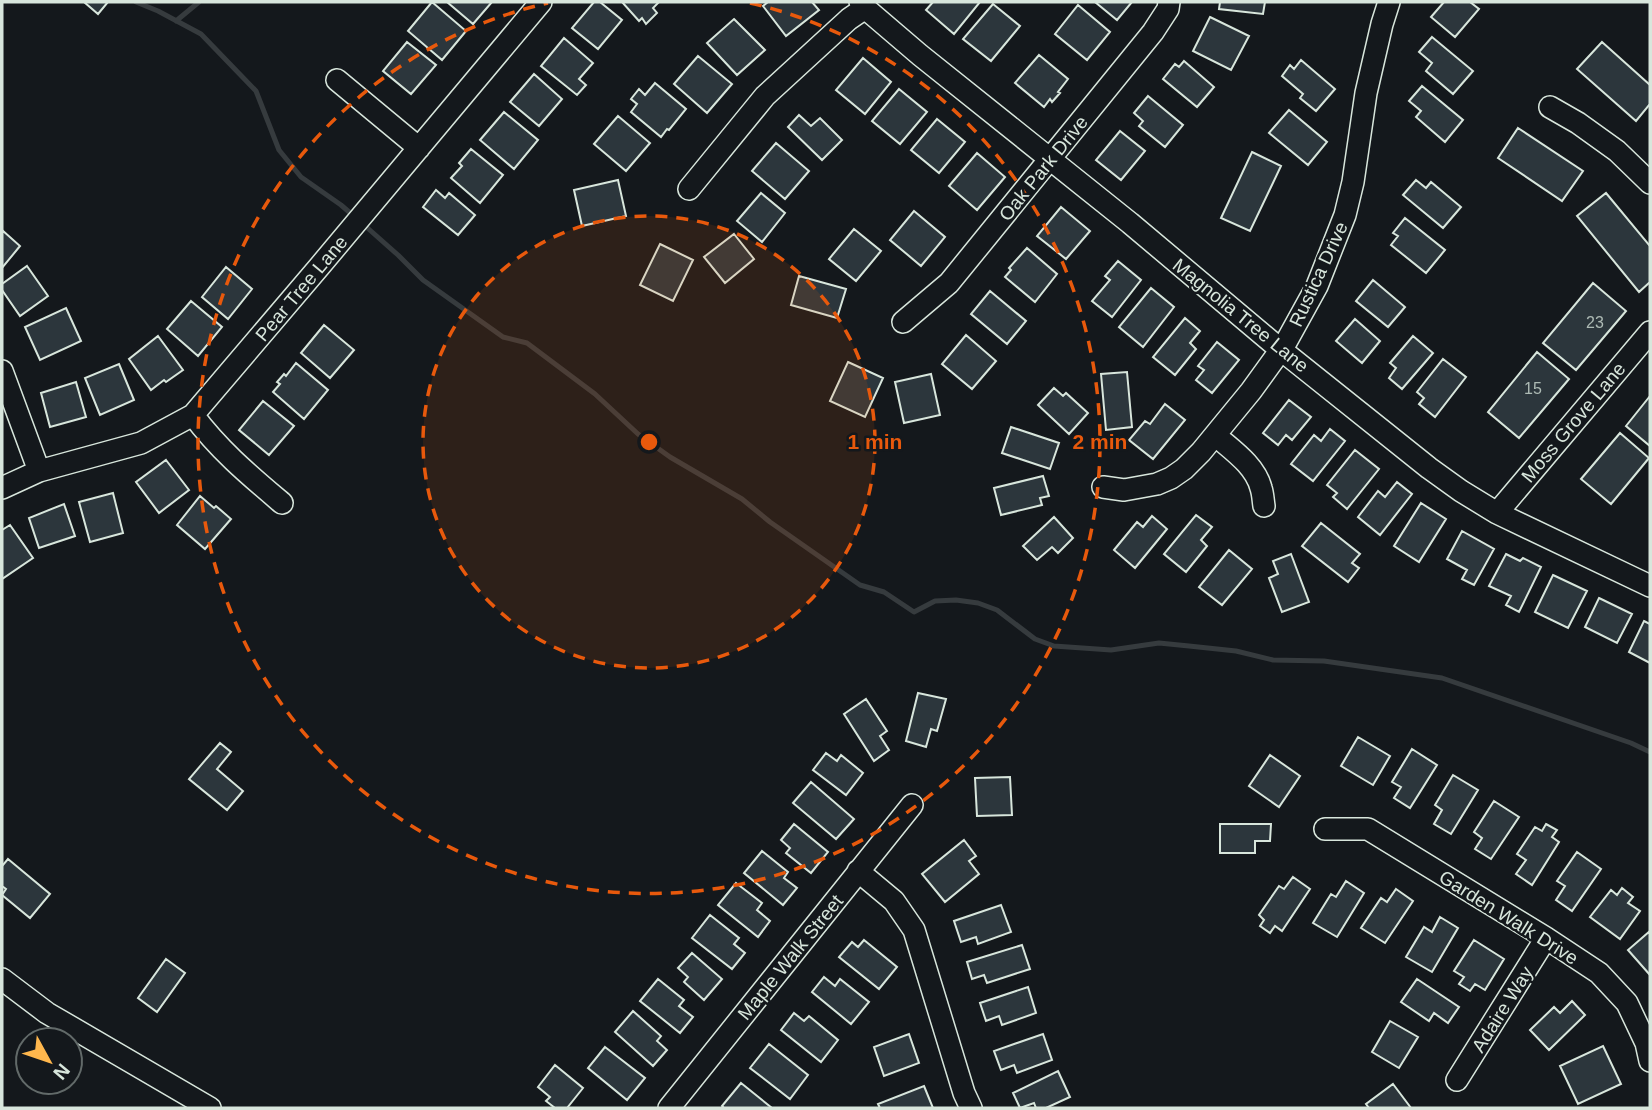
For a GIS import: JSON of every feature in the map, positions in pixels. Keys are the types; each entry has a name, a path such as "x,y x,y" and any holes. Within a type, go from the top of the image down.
{"street":[{"name":"Pear Tree Lane","path":"2,488 39,471 141,443 193,415 541,2"},
{"name":"Oak Park Drive","path":"902,322 950,283 1153,32 1169,2"},
{"name":"Rustica Drive","path":"1103,487 1124,490 1157,484 1184,469 1262,379 1281,350 1317,286 1345,215 1353,182 1366,93 1389,2"},
{"path":"690,189 765,96 862,5"},
{"name":"Magnolia Tree Lane","path":"862,5 1281,350 1429,468 1497,513 1650,586"},
{"path":"337,80 419,148"},
{"path":"1550,107 1617,151 1650,183"},
{"name":"Moss Grove Lane","path":"1497,513 1650,332"},
{"path":"2,371 39,471"},
{"path":"193,415 239,467 282,503"},
{"path":"1216,435 1246,462 1255,474 1261,487 1264,506"},
{"name":"Maple Walk Street","path":"669,1108 912,805"},
{"name":"Garden Walk Drive","path":"1325,829 1368,829 1599,973 1627,1003 1646,1043 1650,1061"},
{"path":"858,871 894,901 914,930 971,1108"},
{"name":"Adaire Way","path":"1457,1080 1546,939"},
{"path":"2,979 47,1013 210,1108"}],"building":[{"path":"84,2 108,2 98,14"},
{"path":"432,2 466,31 442,60 408,31"},
{"path":"447,2 492,2 473,24"},
{"path":"594,2 600,2 622,20 598,49 572,28"},
{"path":"622,2 659,2 653,8 657,13 646,24 642,18 639,21"},
{"path":"768,2 812,2 819,10 786,36 763,6"},
{"path":"933,2 980,2 954,34 926,10"},
{"path":"1095,2 1132,2 1117,20"},
{"path":"1220,2 1265,2 1263,14 1219,9"},
{"path":"1444,2 1470,2 1479,9 1455,37 1431,17"},
{"path":"993,4 1020,26 991,61 963,39"},
{"path":"1078,5 1110,32 1087,60 1055,34"},
{"path":"1210,17 1249,36 1231,70 1193,51"},
{"path":"734,19 765,50 737,75 707,43"},
{"path":"1432,37 1473,71 1453,94 1426,71 1432,63 1419,52"},
{"path":"564,38 593,63 579,79 586,85 577,95 541,66"},
{"path":"407,42 436,65 411,94 383,71"},
{"path":"1602,42 1650,85 1650,104 1636,121 1577,69"},
{"path":"1039,55 1068,79 1058,92 1060,93 1044,107 1015,83"},
{"path":"698,56 732,84 707,113 674,84"},
{"path":"863,58 891,82 865,114 836,90"},
{"path":"1301,60 1335,89 1316,111 1300,98 1303,94 1282,76 1290,65 1294,69"},
{"path":"1184,61 1214,87 1197,107 1163,79 1175,64 1179,67"},
{"path":"534,74 562,99 539,126 510,102"},
{"path":"655,83 686,109 661,137 631,112 637,104 631,99 639,89 645,95"},
{"path":"1422,86 1463,120 1445,142 1416,117 1421,111 1409,101"},
{"path":"899,89 927,112 900,144 872,121"},
{"path":"1148,96 1183,125 1165,147 1139,126 1143,121 1134,113"},
{"path":"1289,110 1327,142 1308,165 1269,133"},
{"path":"504,112 538,140 514,169 480,140"},
{"path":"799,115 811,126 820,118 842,140 822,160 788,127"},
{"path":"618,116 650,143 626,171 594,144"},
{"path":"937,119 965,142 939,173 911,150"},
{"path":"1518,128 1583,171 1562,201 1498,158"},
{"path":"1120,131 1145,151 1121,180 1096,160"},
{"path":"776,143 809,171 785,199 752,171"},
{"path":"471,149 503,175 480,203 451,178 462,166 459,163"},
{"path":"1252,152 1281,166 1250,231 1221,218"},
{"path":"977,153 1005,177 977,210 949,186"},
{"path":"618,180 626,216 582,226 574,190"},
{"path":"1416,180 1426,188 1431,182 1461,207 1443,228 1403,195"},
{"path":"436,190 445,198 449,193 475,215 458,235 423,207"},
{"path":"761,193 785,213 762,242 737,221"},
{"path":"1606,193 1650,246 1650,282 1639,292 1577,216"},
{"path":"1061,207 1090,231 1066,259 1037,236"},
{"path":"914,211 945,237 921,266 890,240"},
{"path":"1405,218 1445,250 1426,273 1391,245 1398,236 1393,233"},
{"path":"854,229 881,251 856,281 829,259"},
{"path":"2,230 20,246 2,268"},
{"path":"734,234 754,259 725,283 704,257"},
{"path":"660,244 693,260 673,301 640,285"},
{"path":"1027,248 1057,274 1035,302 1005,277 1011,270 1009,268"},
{"path":"1118,261 1141,280 1112,317 1092,301 1110,280 1105,276"},
{"path":"27,266 48,296 20,316 2,290 2,284"},
{"path":"226,267 252,289 228,319 202,297"},
{"path":"799,276 846,289 837,318 791,305"},
{"path":"1373,280 1405,307 1388,327 1356,301"},
{"path":"1593,283 1626,311 1576,370 1543,343"},
{"path":"1151,288 1174,307 1143,347 1119,327"},
{"path":"990,291 1026,321 1007,344 971,314"},
{"path":"191,301 222,327 198,356 167,329"},
{"path":"66,308 81,341 40,360 25,327"},
{"path":"1185,318 1200,331 1190,343 1196,349 1175,375 1153,357"},
{"path":"1355,319 1380,341 1362,363 1336,341"},
{"path":"324,325 354,350 330,378 301,353"},
{"path":"966,335 996,361 972,389 942,364"},
{"path":"158,336 183,370 151,390 129,359"},
{"path":"1413,336 1433,353 1402,389 1389,378 1396,368 1390,363"},
{"path":"1217,342 1239,360 1212,393 1196,380 1204,370 1198,366"},
{"path":"1537,352 1569,379 1519,438 1488,412"},
{"path":"1443,359 1466,377 1435,417 1419,404 1424,398 1417,392"},
{"path":"848,362 883,378 865,417 830,401"},
{"path":"296,363 328,390 304,419 273,392 280,384 277,382 284,374 286,376"},
{"path":"119,364 134,400 100,415 85,378"},
{"path":"1127,372 1132,427 1106,430 1101,374"},
{"path":"931,374 940,415 904,423 895,382"},
{"path":"76,382 86,417 50,427 41,393"},
{"path":"1054,388 1063,396 1066,393 1088,413 1069,434 1038,405"},
{"path":"1650,396 1650,446 1626,426"},
{"path":"1289,400 1311,417 1292,440 1286,435 1278,445 1263,433"},
{"path":"263,401 294,426 269,455 239,430"},
{"path":"1165,404 1185,420 1153,459 1129,440 1145,421 1150,424"},
{"path":"1011,427 1059,443 1050,469 1002,453"},
{"path":"1330,429 1345,441 1313,481 1291,464 1314,435 1321,441"},
{"path":"1620,433 1649,458 1611,504 1581,479"},
{"path":"1355,450 1379,469 1347,509 1333,497 1337,493 1327,485"},
{"path":"166,460 189,490 159,513 136,482"},
{"path":"1043,476 1049,496 1040,498 1042,505 1001,515 994,488"},
{"path":"1397,482 1412,494 1380,535 1358,517 1378,491 1385,497"},
{"path":"113,493 123,533 90,542 79,502"},
{"path":"200,496 231,519 205,549 177,525"},
{"path":"1421,503 1446,519 1419,562 1394,546"},
{"path":"64,504 75,536 39,548 29,518"},
{"path":"1196,515 1212,527 1201,540 1207,546 1186,572 1164,554"},
{"path":"1152,516 1167,529 1135,568 1114,550 1137,522 1143,527"},
{"path":"1054,517 1073,538 1058,553 1052,547 1037,560 1023,546"},
{"path":"1321,523 1360,554 1352,563 1359,568 1348,582 1302,546"},
{"path":"10,525 33,558 2,579 2,530"},
{"path":"1462,531 1494,549 1474,585 1462,579 1467,570 1447,559"},
{"path":"1229,550 1252,569 1222,605 1199,587"},
{"path":"1291,554 1309,602 1282,612 1269,578 1278,574 1273,561"},
{"path":"1506,554 1520,561 1523,558 1541,567 1519,612 1506,605 1511,596 1489,586"},
{"path":"1553,575 1587,591 1568,628 1535,612"},
{"path":"1599,598 1632,614 1617,643 1585,627"},
{"path":"1644,621 1650,624 1650,663 1629,652"},
{"path":"918,693 946,699 937,731 931,729 926,747 906,741"},
{"path":"866,699 887,731 880,736 889,750 874,761 844,714"},
{"path":"1358,737 1390,756 1373,785 1341,766"},
{"path":"220,743 231,752 217,769 243,791 227,810 189,779"},
{"path":"1412,749 1437,765 1410,808 1394,798 1401,787 1392,782"},
{"path":"826,753 837,761 841,755 863,773 846,795 813,770"},
{"path":"1270,755 1300,776 1279,807 1249,786"},
{"path":"1453,775 1478,790 1451,834 1434,824 1442,810 1435,805"},
{"path":"1010,777 1012,815 977,816 975,778"},
{"path":"811,782 854,819 836,839 793,803"},
{"path":"1494,801 1519,817 1491,859 1475,849 1482,838 1474,832"},
{"path":"794,824 828,852 811,873 786,853 790,848 781,840"},
{"path":"1220,824 1271,824 1270,841 1255,841 1255,853 1220,853"},
{"path":"1546,824 1557,830 1552,837 1559,842 1532,885 1516,874 1526,860 1517,854 1535,827 1542,831"},
{"path":"964,840 976,856 969,861 979,874 945,902 922,874"},
{"path":"762,851 788,872 784,878 797,888 783,905 744,873"},
{"path":"1577,852 1601,869 1572,911 1556,900 1565,886 1557,881"},
{"path":"8,859 50,894 30,918 2,895 6,889 2,886 2,866"},
{"path":"1293,877 1310,889 1282,931 1275,926 1270,933 1260,926 1264,920 1259,915 1279,886 1284,889"},
{"path":"1346,881 1364,893 1337,937 1313,923 1331,894 1336,897"},
{"path":"736,883 762,903 757,910 770,921 758,937 718,905"},
{"path":"1622,888 1633,897 1628,903 1640,911 1620,939 1590,917 1611,890 1617,895"},
{"path":"1396,889 1413,901 1385,943 1361,928 1381,898 1387,902"},
{"path":"1001,905 1011,932 978,944 976,937 961,942 954,921"},
{"path":"710,915 739,938 734,944 745,953 732,969 692,938"},
{"path":"1440,917 1458,928 1432,972 1406,957 1424,927 1432,932"},
{"path":"1650,931 1650,975 1628,950"},
{"path":"864,940 897,967 879,989 839,957 852,942 858,947"},
{"path":"1474,940 1504,959 1485,990 1475,984 1470,991 1459,984 1464,977 1454,971"},
{"path":"1022,945 1030,969 987,983 984,975 972,979 967,962"},
{"path":"692,953 722,979 704,1000 684,982 688,977 678,968"},
{"path":"166,959 185,973 157,1012 138,998"},
{"path":"824,977 835,986 840,979 869,1002 851,1024 812,992"},
{"path":"658,979 684,1000 679,1006 693,1017 680,1033 640,1001"},
{"path":"1417,979 1459,1007 1448,1023 1434,1013 1429,1021 1401,1002"},
{"path":"1028,987 1036,1013 1002,1025 999,1016 986,1021 980,1003"},
{"path":"1572,1001 1585,1015 1549,1050 1530,1030 1554,1007 1560,1013"},
{"path":"633,1011 661,1036 657,1041 667,1050 653,1066 615,1032"},
{"path":"794,1013 804,1021 809,1016 838,1040 821,1062 781,1030"},
{"path":"1390,1021 1418,1037 1399,1068 1372,1052"},
{"path":"909,1034 919,1063 884,1076 874,1047"},
{"path":"1043,1034 1052,1060 1017,1073 1014,1065 1001,1070 994,1051"},
{"path":"769,1044 808,1075 790,1099 750,1068"},
{"path":"1603,1046 1621,1084 1578,1104 1560,1066"},
{"path":"605,1047 645,1078 627,1100 588,1068"},
{"path":"555,1065 583,1088 567,1108 555,1108 546,1101 550,1097 538,1087"},
{"path":"1058,1071 1070,1097 1046,1108 1036,1108 1034,1103 1020,1108 1013,1093"},
{"path":"741,1083 772,1108 724,1108 722,1106"},
{"path":"1393,1084 1411,1108 1369,1108 1366,1104"},
{"path":"924,1086 933,1108 880,1108 878,1104"}],"waterway":[{"path":"136,2 201,34 256,91 279,150 301,177 356,218"},
{"path":"176,21 199,2"},
{"path":"363,224 423,280 503,337 527,343 595,394 638,434 670,457 742,499 860,585 884,592 914,612 935,601 956,600 978,603 997,610 1035,639 1054,646 1111,650 1159,643 1236,651 1273,660 1324,661 1442,678 1631,743 1650,752"}]}
